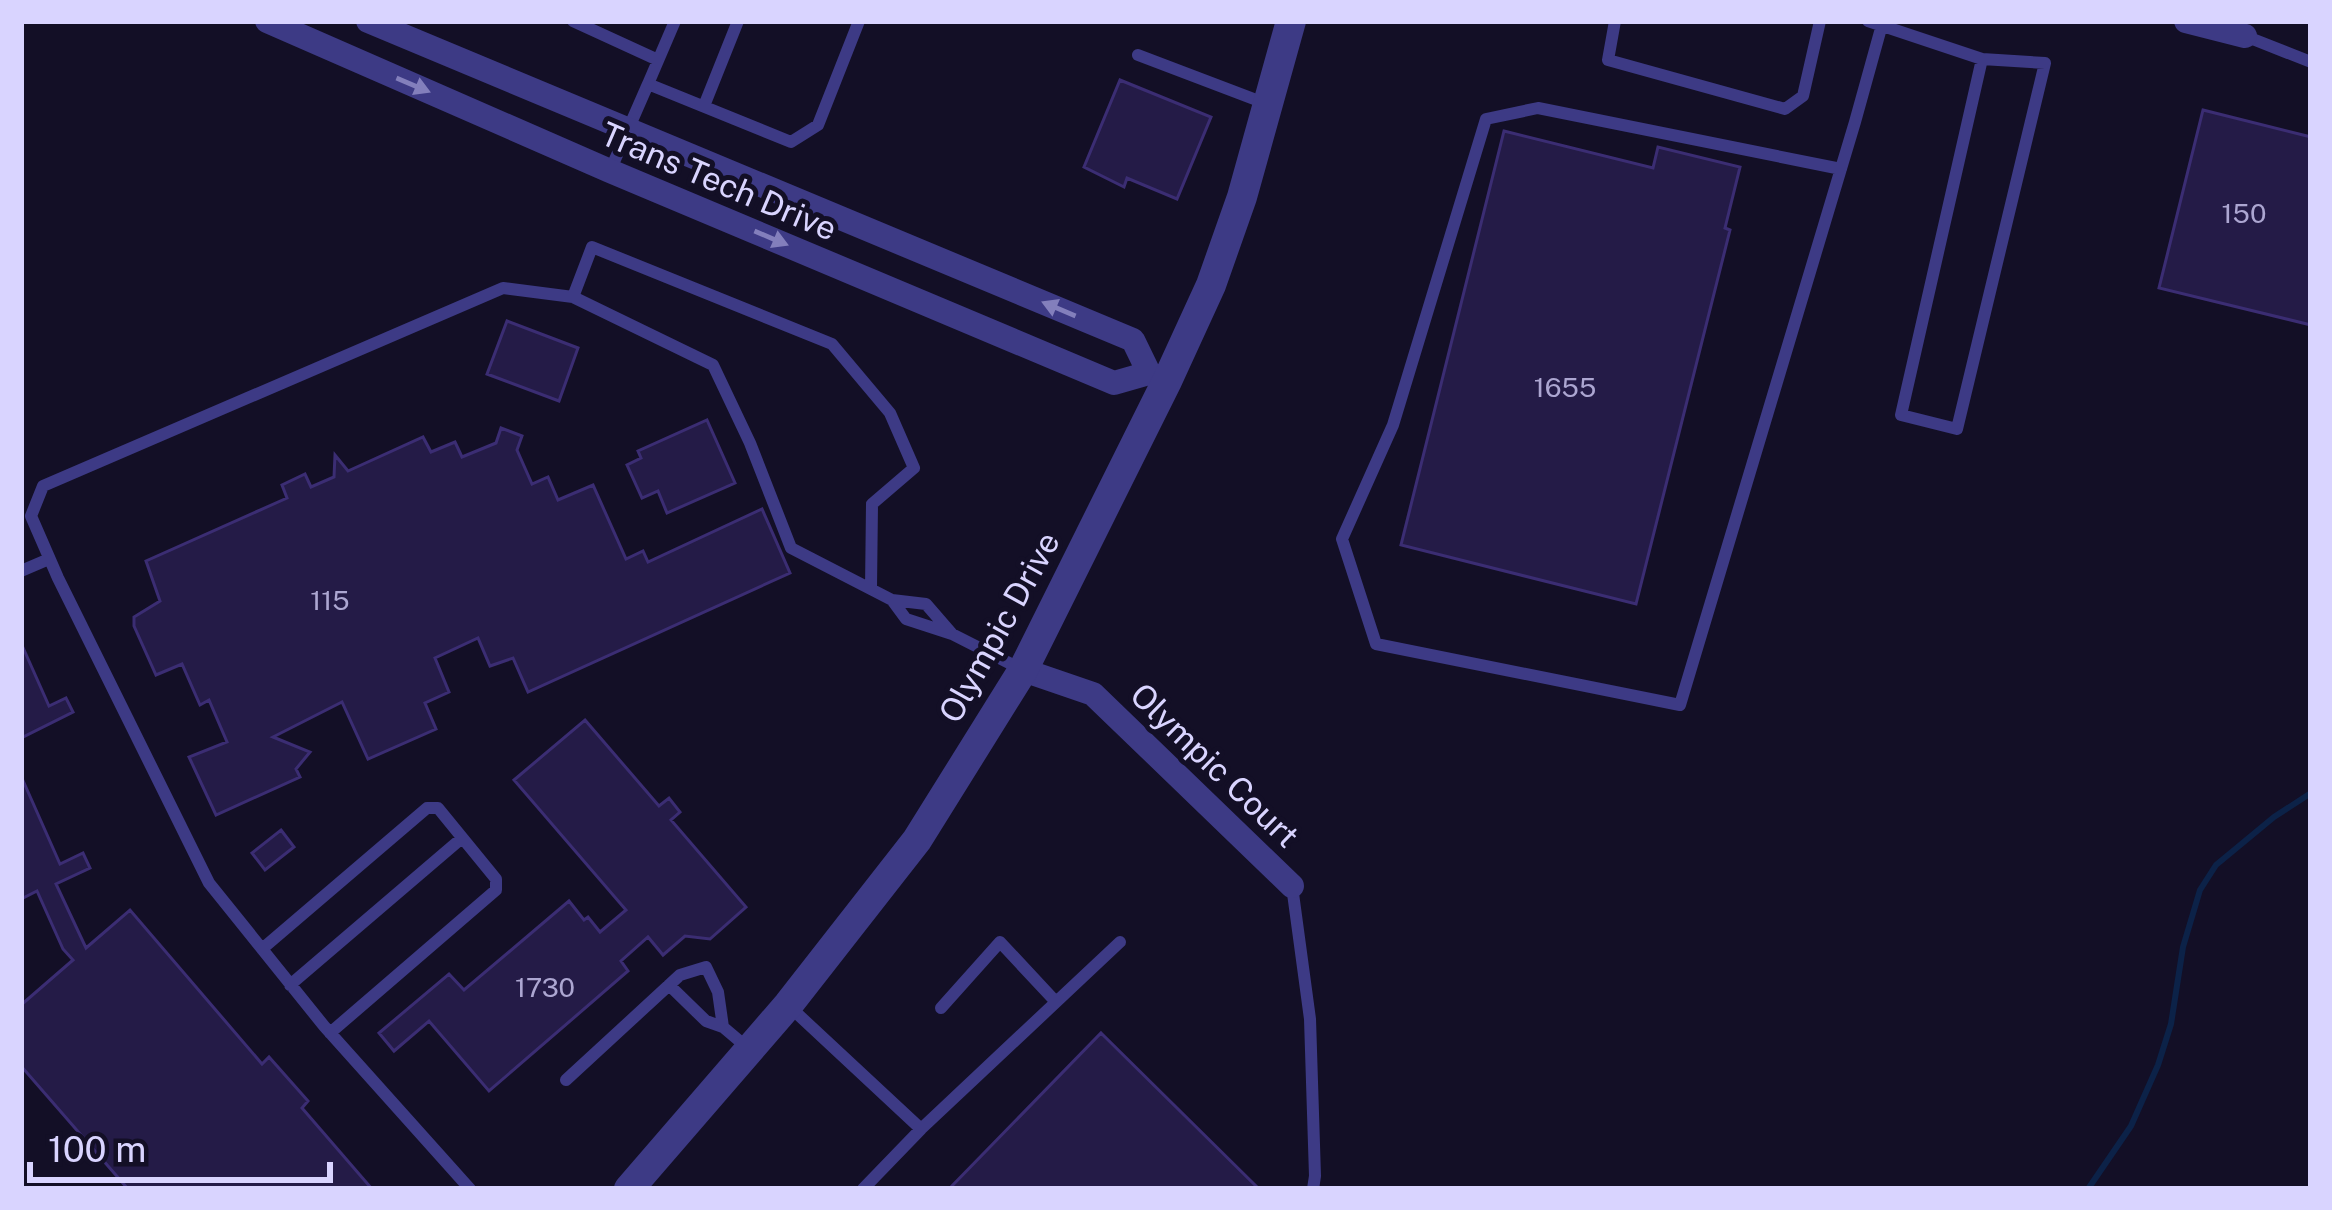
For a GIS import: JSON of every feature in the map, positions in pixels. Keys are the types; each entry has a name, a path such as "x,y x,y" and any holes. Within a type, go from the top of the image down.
{"street":[{"name":"Trans Tech Drive","path":"267,21 1114,382 1158,377 1132,340 371,23"},
{"name":"Olympic Drive","path":"629,1189 788,1005 917,840 1023,670 1158,377 1211,285 1242,197 1291,21"},
{"path":"2186,21 2245,36"},
{"path":"358,62 371,23"},
{"name":"Olympic Court","path":"1023,670 1093,694 1292,886"}],"lane":[{"path":"573,21 658,60"},
{"path":"610,171 675,21"},
{"path":"704,106 738,21"},
{"path":"648,84 791,142 818,125 859,21"},
{"path":"1615,21 1608,60 1785,110 1803,96 1820,21"},
{"path":"1841,169 1538,108 1486,119 1393,424 1342,539 1376,644 1680,705 1841,169 1878,22 1982,59 2045,63 1957,429 1901,415 1982,59"},
{"path":"2245,36 2311,62"},
{"path":"1138,55 1268,104"},
{"path":"573,297 592,248 832,344 890,413 914,468 872,504 871,589"},
{"path":"470,1189 330,1033 209,883 31,517 43,486 503,288 573,297 713,365 791,548 892,600 926,604 952,634 1023,670"},
{"path":"21,571 49,559"},
{"path":"262,949 427,808 438,808 496,879 496,890 330,1033"},
{"path":"290,985 462,838"},
{"path":"1292,886 1310,1019 1312,1189"},
{"path":"941,1008 1000,942 1056,1002"},
{"path":"862,1189 1120,942"},
{"path":"566,1080 680,975 706,968 718,992 723,1027"},
{"path":"669,985 706,1021 723,1027 750,1050"},
{"path":"788,1005 921,1129"}],"building":[{"path":"1120,80 1211,117 1177,199 1127,178 1124,187 1084,167"},
{"path":"2203,110 2311,137 2311,325 2159,288"},
{"path":"1504,131 1653,168 1658,147 1740,167 1725,228 1730,230 1636,604 1401,545"},
{"path":"507,321 578,348 559,401 487,374"},
{"path":"707,420 735,483 667,513 658,491 642,498 627,465 641,458 638,451"},
{"path":"501,428 522,436 517,450 532,484 548,477 558,500 593,485 626,559 643,551 648,562 762,509 790,573 528,692 513,658 490,666 478,638 435,658 449,692 425,703 436,729 368,759 342,702 273,737 310,752 296,769 300,777 216,815 189,757 227,742 209,700 200,705 182,664 156,675 134,626 134,617 160,601 146,561 287,498 282,485 305,474 311,487 334,477 335,455 348,471 423,437 431,452 455,442 462,457 496,443"},
{"path":"21,643 49,706 66,698 73,712 21,738"},
{"path":"585,720 659,806 669,798 680,812 671,820 746,907 710,939 685,936 663,955 648,937 621,961 628,971 489,1091 429,1021 394,1051 379,1033 449,974 464,990 569,901 600,932 626,910 514,780"},
{"path":"21,776 60,864 83,853 90,868 56,884 86,948 130,910 262,1064 269,1057 308,1101 302,1108 372,1189 128,1189 21,1066 21,1005 73,960 63,949 37,891 21,899"},
{"path":"281,830 294,847 265,870 252,853"},
{"path":"1101,1033 1259,1189 949,1189"}],"waterway":[{"path":"2088,1189 2131,1126 2158,1065 2200,890 2216,865 2311,793"}]}
